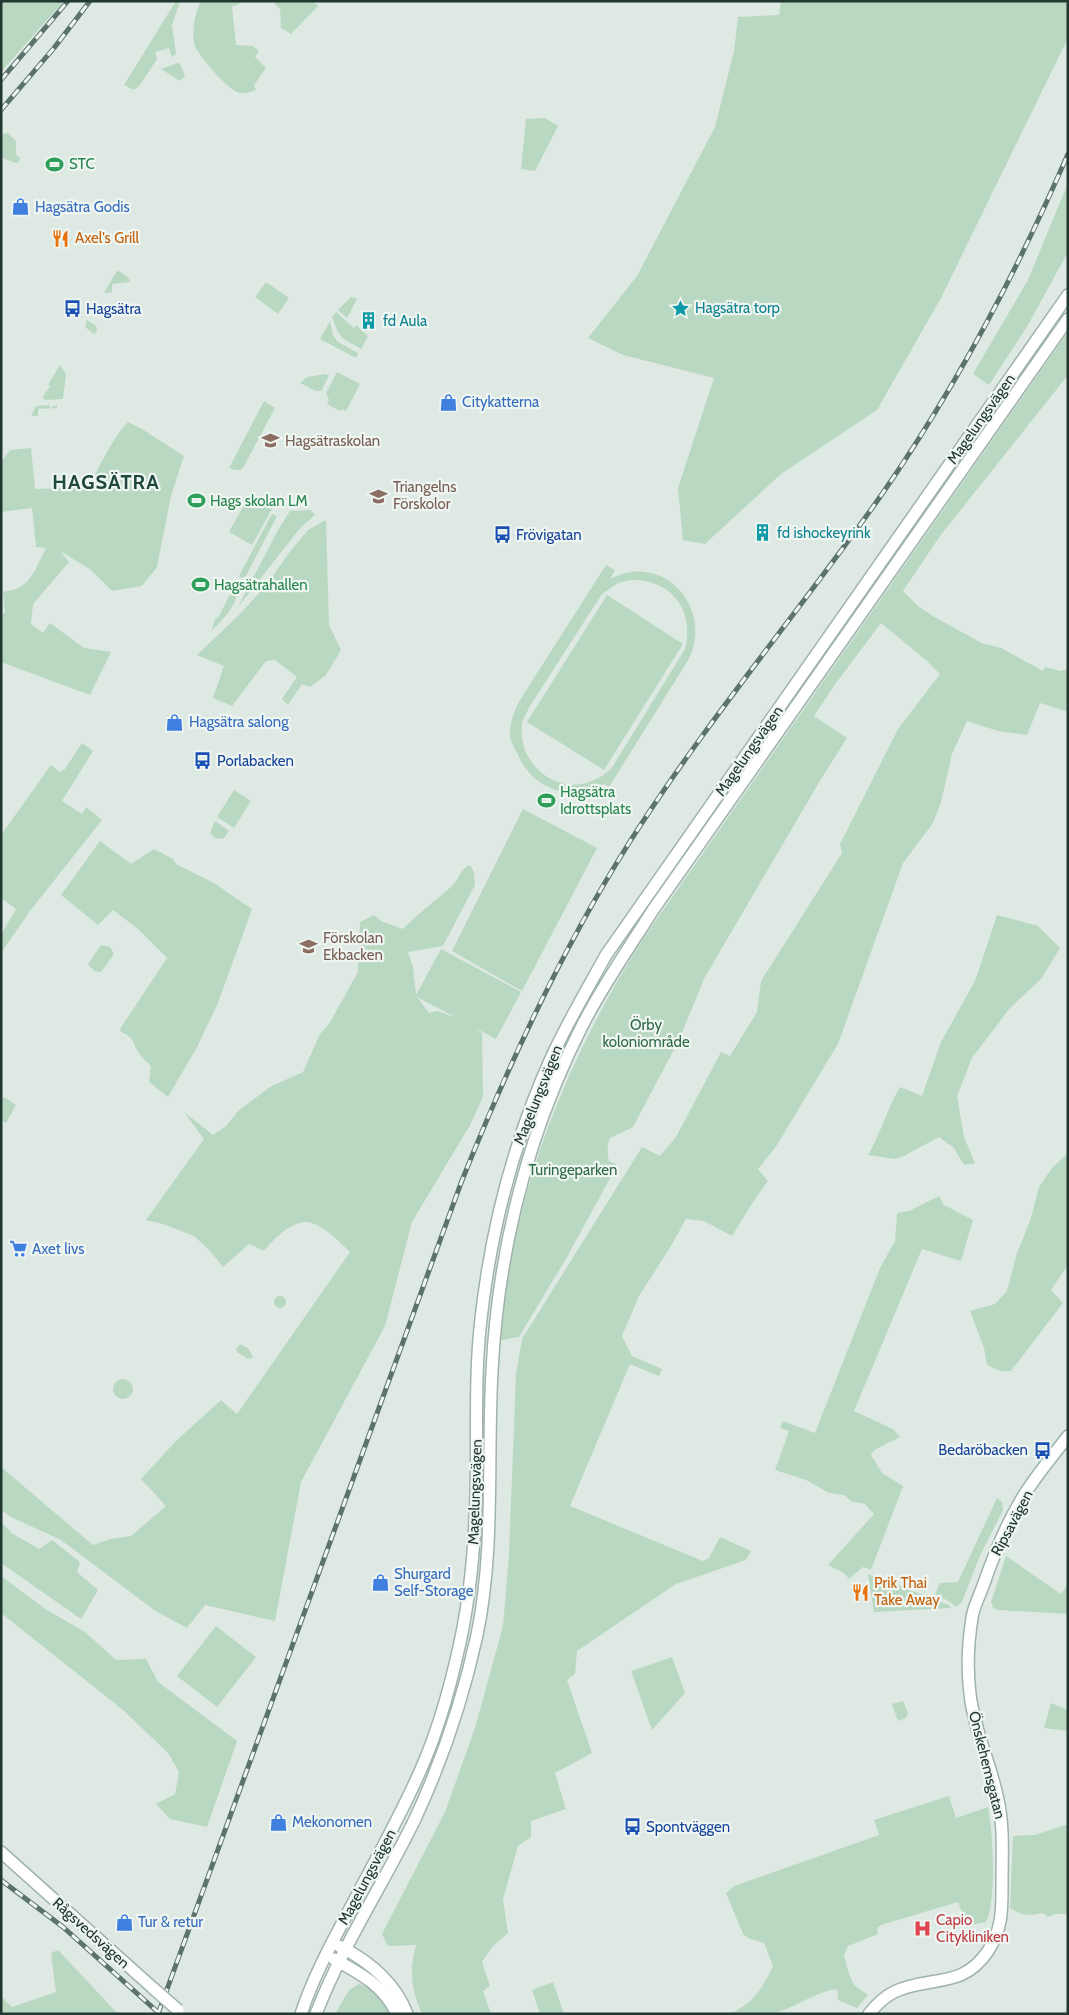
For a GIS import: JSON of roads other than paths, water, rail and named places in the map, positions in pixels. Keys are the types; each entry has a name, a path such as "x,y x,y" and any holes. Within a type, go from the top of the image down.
{"main road":[{"name":"Magelungsvägen","path":"301,2014 326,1954 400,1814 425,1760 444,1705 457,1658 466,1611 473,1555 477,1380 481,1319 490,1258 520,1140 553,1054 606,955 1068,295"},
{"name":"Magelungsvägen","path":"316,2014 330,1980 415,1819 452,1727 466,1681 478,1632 486,1563 492,1370 496,1322 506,1250 517,1199 535,1139 566,1059 614,971 654,910 1068,319"},
{"name":"Ripsavägen","path":"972,1617 990,1565 1021,1500 1068,1436"},
{"name":"Önskehemsgatan","path":"869,2014 876,2005 894,1992 948,1980 960,1976 971,1969 988,1951 1002,1919 1003,1843 998,1800 982,1746 970,1694 969,1649 972,1617"},
{"name":"Rågsvedsvägen","path":"1,1852 179,2012"},
{"path":"333,1943 375,1969 389,1982 403,2003 407,2014"},
{"path":"326,1954 353,1968 376,1984 388,1998 397,2014"}],"railway":[{"path":"1,80 68,1"},
{"path":"1,110 54,48 90,1"},
{"path":"158,2014 461,1183 537,1009 604,884 658,798 720,711 880,497 934,415 983,330 1027,243 1068,154"},
{"path":"1,1880 63,1927 160,2014"}],"place":[{"name":"STC","path":"55,164"},
{"name":"Hagsätra Godis","path":"21,207"},
{"name":"Axel's Grill","path":"61,238"},
{"name":"Hagsätra torp","path":"681,308"},
{"name":"Hagsätra","path":"72,309"},
{"name":"fd Aula","path":"369,321"},
{"name":"Citykatterna","path":"448,402"},
{"name":"Hagsätraskolan","path":"271,441"},
{"name":"Triangelns Förskolor","path":"379,496"},
{"name":"Hags skolan LM","path":"196,501"},
{"name":"fd ishockeyrink","path":"763,533"},
{"name":"Frövigatan","path":"502,535"},
{"name":"Hagsätrahallen","path":"200,585"},
{"name":"Hagsätra salong","path":"175,722"},
{"name":"Porlabacken","path":"203,761"},
{"name":"Hagsätra Idrottsplats","path":"546,801"},
{"name":"Förskolan Ekbacken","path":"309,947"},
{"name":"Axet livs","path":"18,1249"},
{"name":"Bedaröbacken","path":"1042,1450"},
{"name":"Shurgard Self-Storage","path":"380,1583"},
{"name":"Prik Thai Take Away","path":"860,1592"},
{"name":"Mekonomen","path":"278,1822"},
{"name":"Spontväggen","path":"632,1827"},
{"name":"Tur & retur","path":"124,1922"},
{"name":"Capio Citykliniken","path":"922,1929"}],"district":[{"name":"HAGSÄTRA","path":"106,482"}],"park label":[{"name":"Örby koloniområde","path":"646,1034"},
{"name":"Turingeparken","path":"573,1170"}]}
